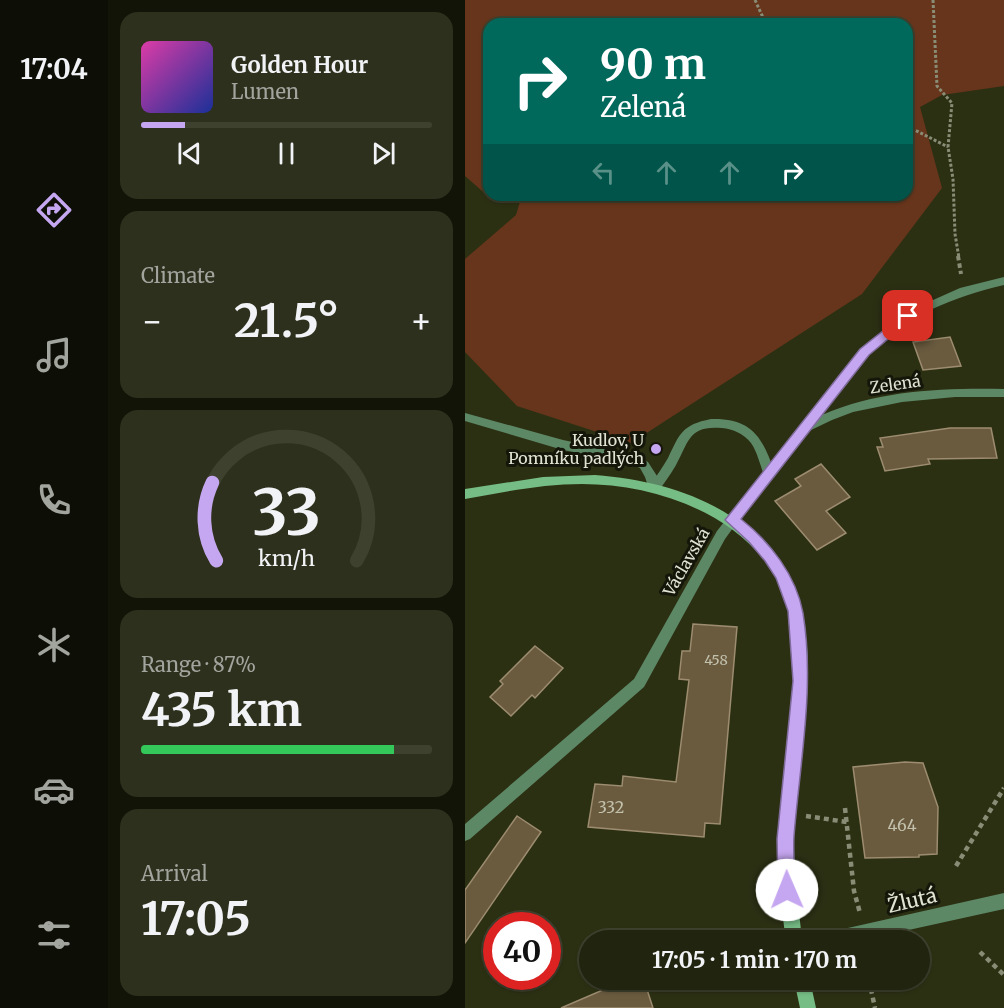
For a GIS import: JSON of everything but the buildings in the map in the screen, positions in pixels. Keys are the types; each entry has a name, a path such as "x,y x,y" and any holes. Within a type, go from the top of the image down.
{"street":[{"path":"800,432 865,352 908,316 964,291 1004,281"},
{"name":"Zelená","path":"732,520 800,432 846,409 911,397 976,392 1004,393"},
{"path":"465,417 563,445 629,458 644,465 651,476 654,489"},
{"path":"654,489 674,457 678,444 687,433 699,426 717,423 738,427 752,436 769,474"},
{"path":"465,494 542,481 598,480 654,489 696,502 732,520"},
{"name":"Václavská","path":"465,834 639,683 721,535 732,520 754,538 770,556 782,576 795,611 801,681 786,839 787,890 793,930"},
{"name":"Žlutá","path":"874,930 1004,901"},
{"path":"804,990 808,1008"}],"path":[{"path":"755,0 763,18"},
{"path":"933,0 937,86 953,103 948,147 953,179 955,234 964,291"},
{"path":"913,129 948,147"},
{"path":"956,866 1004,788"},
{"path":"845,808 854,891 864,930"},
{"path":"788,813 847,822"},
{"path":"980,952 1004,975"},
{"path":"871,990 875,1008"}],"shaded area":[{"path":"465,0 1004,0 1004,86 942,95 920,107 942,188 862,294 631,443 517,406 465,352 465,259 516,215 520,201 913,201 913,18 483,18 483,192 465,176"}],"place":[{"name":"Kudlov, U Pomníku padlých","path":"656,449"}],"route":[{"path":"787,890 786,839 801,681 795,611 790,593 770,556 754,538 732,520 865,352 908,316"}]}
